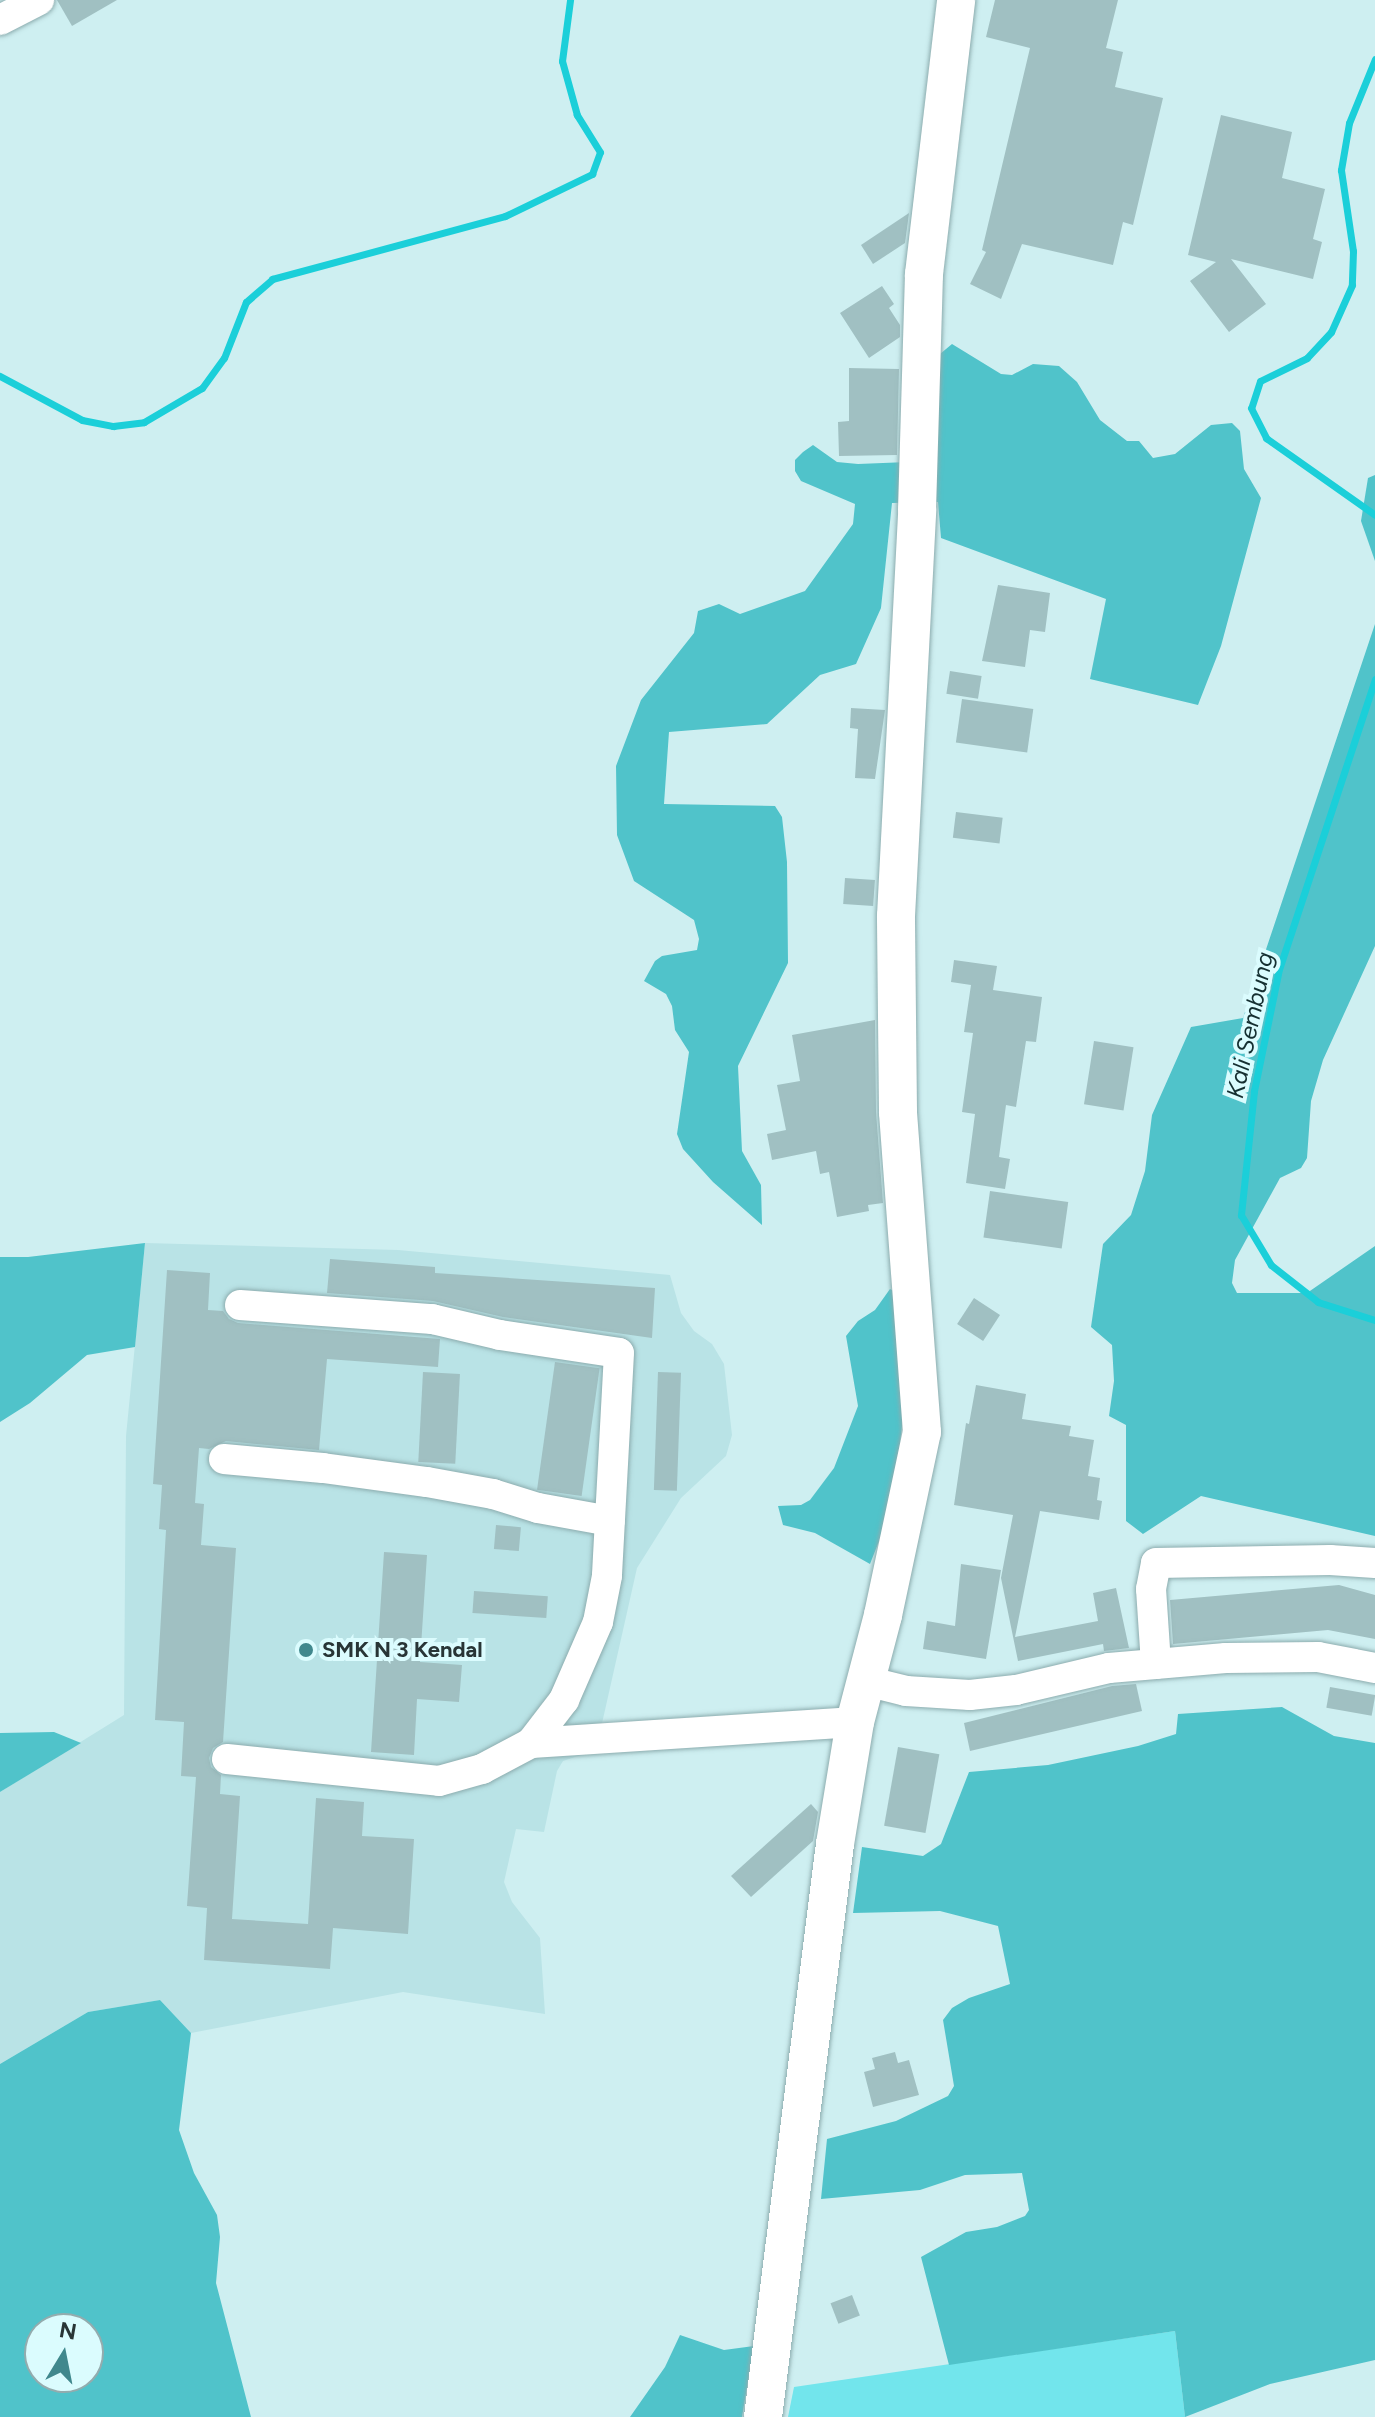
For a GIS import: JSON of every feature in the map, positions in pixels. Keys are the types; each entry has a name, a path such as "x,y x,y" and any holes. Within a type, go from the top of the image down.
{"main road":[{"path":"763,2417 818,1962 855,1722 922,1432 898,1112 896,916 917,510 924,274 956,0"}],"street":[{"path":"0,20 39,0"},
{"path":"240,1305 432,1319 500,1335 615,1350 621,1358 607,1576 598,1622 564,1700 531,1743"},
{"path":"224,1459 427,1482 610,1521"},
{"path":"1156,1664 1151,1589 1156,1563 1330,1560 1375,1563"},
{"path":"866,1681 906,1691 970,1695 1016,1690 1109,1668 1226,1658 1318,1657 1375,1668"},
{"path":"227,1759 439,1781 482,1769 531,1743 855,1722"}],"shaded area":[{"path":"952,344 1001,374 1012,375 1033,364 1059,366 1077,382 1100,420 1127,441 1139,441 1153,458 1175,454 1211,425 1232,423 1240,431 1244,469 1261,498 1221,646 1198,705 1090,679 1106,599 941,538 938,502 892,503 881,608 856,664 820,675 767,724 669,732 664,804 775,806 782,817 787,862 788,963 738,1066 742,1151 761,1185 762,1225 713,1182 683,1149 677,1134 689,1052 675,1030 672,1006 666,994 644,981 655,961 662,956 697,950 699,939 694,920 634,881 617,835 616,766 641,700 694,633 698,611 719,604 740,614 805,591 853,524 855,504 801,481 795,471 795,460 803,452 813,445 837,462 858,464 933,461 940,354"},
{"path":"1375,475 1375,561 1361,521 1368,478"},
{"path":"1375,624 1375,946 1323,1060 1311,1101 1307,1158 1301,1168 1280,1178 1235,1260 1232,1283 1237,1293 1307,1293 1375,1246 1375,1536 1201,1496 1143,1534 1126,1521 1126,1425 1109,1416 1114,1381 1112,1345 1091,1327 1103,1244 1131,1215 1145,1171 1152,1115 1191,1027 1243,1018"},
{"path":"145,1243 398,1250 670,1275 681,1313 694,1331 712,1344 724,1364 732,1435 726,1456 681,1498 637,1568 596,1750 563,1761 557,1771 544,1832 516,1829 504,1882 512,1902 540,1938 545,2014 403,1992 191,2033 160,2000 88,2012 0,2064 0,1792 124,1715 126,1436"},
{"path":"145,1243 135,1347 87,1355 30,1403 0,1422 0,1257 28,1257"},
{"path":"890,1289 908,1298 904,1408 893,1506 870,1564 815,1533 783,1525 778,1506 801,1505 810,1500 834,1468 858,1406 846,1336 858,1321 875,1310"},
{"path":"1282,1707 1334,1736 1375,1743 1375,2360 1270,2384 1185,2417 1175,2331 949,2365 921,2257 966,2232 997,2227 1025,2216 1029,2210 1022,2173 965,2175 920,2190 821,2199 827,2139 896,2121 948,2096 954,2086 943,2020 952,2008 969,1998 1010,1984 998,1926 940,1911 853,1913 862,1847 923,1856 941,1844 969,1772 1048,1765 1138,1746 1176,1734 1178,1714"},
{"path":"54,1732 81,1743 0,1792 0,1733"},
{"path":"160,2000 191,2033 179,2130 194,2173 217,2215 220,2237 216,2283 251,2417 0,2417 0,2064 88,2012"},
{"path":"1175,2331 1185,2417 788,2417 794,2387"},
{"path":"680,2335 724,2350 754,2346 742,2417 630,2417 665,2367"}],"building":[{"path":"57,0 117,0 72,26"},
{"path":"995,0 1118,0 1106,48 1123,52 1115,87 1163,98 1133,225 1123,222 1113,265 1022,244 1001,299 970,284 986,252 982,250 1030,48 986,37"},
{"path":"1221,115 1292,132 1282,178 1325,189 1313,239 1322,242 1313,279 1231,259 1266,304 1229,332 1190,281 1216,262 1188,255"},
{"path":"909,213 905,243 873,264 861,245"},
{"path":"882,286 894,304 889,308 900,325 900,337 869,358 840,313"},
{"path":"849,368 899,369 897,455 839,456 838,422 849,421"},
{"path":"998,585 1050,593 1045,632 1030,630 1025,667 982,661"},
{"path":"950,671 982,676 978,699 946,694"},
{"path":"962,699 1033,709 1027,753 956,743"},
{"path":"851,708 885,710 875,779 855,778 858,729 850,728"},
{"path":"956,812 1003,818 999,844 953,838"},
{"path":"845,878 875,880 873,906 843,904"},
{"path":"954,960 997,966 993,990 1042,997 1036,1042 1026,1041 1016,1107 1006,1105 999,1157 1010,1159 1005,1189 966,1183 975,1114 962,1112 973,1033 964,1032 971,985 951,982"},
{"path":"875,1020 876,1112 883,1203 868,1205 869,1211 837,1217 829,1172 820,1174 816,1151 772,1160 767,1134 786,1130 777,1085 800,1081 792,1035"},
{"path":"1094,1041 1134,1047 1123,1110 1084,1104"},
{"path":"990,1191 1068,1202 1062,1249 983,1238"},
{"path":"330,1259 435,1267 435,1273 655,1288 652,1338 503,1317 433,1301 327,1293"},
{"path":"167,1270 210,1273 208,1310 223,1311 229,1319 238,1323 440,1339 438,1367 327,1359 319,1450 226,1441 209,1449 199,1448 195,1503 204,1504 201,1545 236,1548 223,1742 213,1748 209,1758 211,1767 221,1775 220,1794 240,1796 232,1919 308,1924 316,1798 364,1802 362,1836 414,1839 408,1934 333,1928 330,1969 204,1960 207,1908 187,1906 196,1777 181,1776 184,1722 155,1720 166,1530 159,1529 162,1485 153,1484"},
{"path":"974,1298 1000,1315 983,1341 957,1324"},
{"path":"555,1362 600,1368 582,1496 537,1490"},
{"path":"423,1372 460,1374 455,1464 418,1462"},
{"path":"658,1372 681,1373 677,1491 654,1490"},
{"path":"976,1385 1026,1394 1022,1419 1071,1426 1069,1436 1094,1440 1088,1476 1100,1478 1097,1500 1102,1501 1099,1520 1040,1511 1015,1637 1098,1621 1093,1593 1116,1588 1129,1648 1104,1651 1103,1644 1018,1661 1001,1578 1013,1515 954,1505 966,1423 969,1424"},
{"path":"496,1525 521,1527 519,1551 494,1549"},
{"path":"384,1552 427,1555 420,1662 462,1665 459,1702 417,1699 414,1755 371,1752"},
{"path":"961,1564 1001,1570 986,1659 923,1649 927,1621 955,1626"},
{"path":"1339,1585 1375,1595 1375,1639 1328,1630 1173,1644 1170,1600"},
{"path":"474,1591 548,1596 546,1618 472,1613"},
{"path":"1136,1684 1142,1711 970,1751 964,1723 1112,1686"},
{"path":"1330,1687 1375,1695 1372,1716 1326,1708"},
{"path":"898,1747 939,1754 925,1833 884,1826"},
{"path":"811,1804 818,1812 813,1841 751,1897 731,1876"},
{"path":"895,2052 898,2063 909,2060 919,2095 873,2107 864,2072 875,2069 872,2058"},
{"path":"852,2295 860,2316 838,2324 831,2303"}],"waterway":[{"path":"0,376 82,420 113,426 144,422 202,388 224,358 246,302 272,279 505,216 592,174 600,152 577,115 562,61 570,0"},
{"name":"Kali Sembung","path":"1375,59 1349,123 1341,170 1353,251 1352,285 1331,332 1307,358 1260,381 1251,408 1266,438 1375,515"},
{"name":"Kali Sembung","path":"1375,679 1279,969 1254,1091 1241,1215 1271,1265 1318,1302 1375,1320"}],"place":[{"name":"SMK N 3 Kendal","path":"306,1650"}]}
